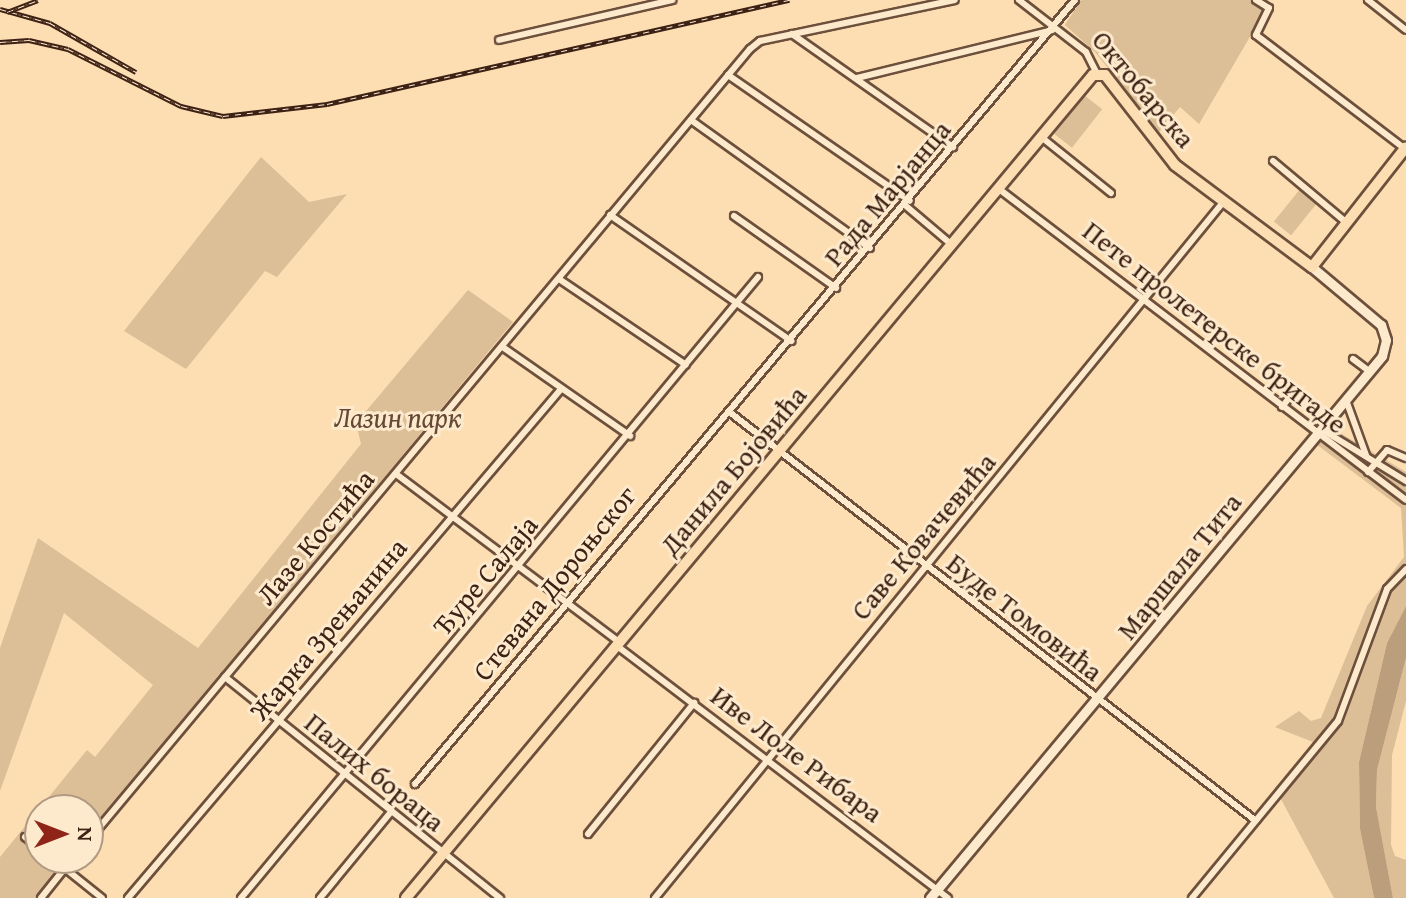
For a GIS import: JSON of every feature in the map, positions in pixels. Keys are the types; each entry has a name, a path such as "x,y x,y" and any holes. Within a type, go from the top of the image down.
{"main road":[{"name":"Данила Бојовића","path":"406,898 1040,136 1097,74"},
{"name":"Октобарска","path":"1097,74 1109,79 1169,160 1312,267"},
{"path":"1312,267 1405,148"}],"street":[{"path":"499,40 672,0"},
{"path":"792,34 955,0"},
{"name":"Октобарска","path":"1019,0 1092,58 1097,74"},
{"name":"Рада Марјанца","path":"732,414 1075,0"},
{"path":"1256,0 1269,8 1256,35 1405,148"},
{"path":"1368,0 1406,30"},
{"path":"857,78 1054,28"},
{"path":"792,34 953,147"},
{"name":"Лазе Костића","path":"104,822 504,348 610,215 728,75 760,41 792,34"},
{"path":"728,75 908,203 952,245"},
{"path":"691,120 870,248"},
{"path":"1040,136 1111,193"},
{"path":"1273,161 1347,223"},
{"name":"Пете пролетерске бригаде","path":"998,188 1406,500"},
{"name":"Саве Ковачевића","path":"655,898 767,757 927,567 1224,201"},
{"path":"610,215 791,341"},
{"path":"734,216 836,288"},
{"name":"Маршала Тита","path":"933,894 1370,372 1385,349 1381,325 1312,267"},
{"name":"Ђуре Салаја","path":"241,898 630,436 758,277"},
{"path":"559,279 686,365"},
{"path":"504,348 630,436"},
{"path":"1353,359 1370,372"},
{"name":"Жарка Зрењанина","path":"128,898 561,389"},
{"path":"1282,407 1293,393"},
{"path":"1346,400 1372,460"},
{"name":"Буде Томовића","path":"732,414 777,454 1256,821"},
{"name":"Стевана Дороњског","path":"415,784 694,447 732,414"},
{"path":"1319,432 1406,481"},
{"path":"1368,472 1372,460 1387,450 1406,458"},
{"name":"Иве Лоле Рибара","path":"396,474 519,569 568,601 694,703 767,757 933,894 948,898"},
{"path":"1192,898 1338,721 1387,589 1406,569"},
{"name":"Палих бораца","path":"225,677 442,855 500,898"},
{"path":"588,834 694,703"},
{"path":"320,898 390,813"},
{"path":"41,898 60,874"},
{"path":"72,874 102,898"}],"green space":[{"path":"1081,0 1252,0 1265,11 1199,124 1180,107 1159,132 1095,52 1065,25"},
{"path":"1084,95 1102,109 1072,148 1054,134"},
{"path":"261,157 309,202 347,194 277,277 265,271 186,369 124,331"},
{"path":"1301,188 1318,202 1291,235 1274,221"},
{"name":"Лазин парк","path":"468,290 513,322 104,816 104,794 51,794 87,750 95,757 153,685 64,613 0,791 0,648 38,538 198,648 361,444 356,423"},
{"path":"1330,427 1406,472 1406,606 1387,643 1359,762 1360,829 1374,898 1334,898 1275,788 1313,742 1275,727 1299,711 1311,721 1321,718 1367,606 1404,557 1401,508 1316,444"},
{"path":"1406,658 1406,701 1392,755 1391,845 1395,856 1406,860 1406,898 1393,898 1376,807 1377,770"},
{"name":"Лазин парк","path":"24,827 24,874 57,874 37,898 0,898 0,857"}],"shaded area":[{"path":"1406,606 1406,658 1377,770 1376,807 1393,898 1374,898 1360,829 1359,762 1387,643"}],"railway":[{"path":"7,12 38,0"},
{"path":"0,42 29,40 68,49 181,106 223,116 327,104 789,0"},
{"path":"0,9 50,23 136,72"}]}
